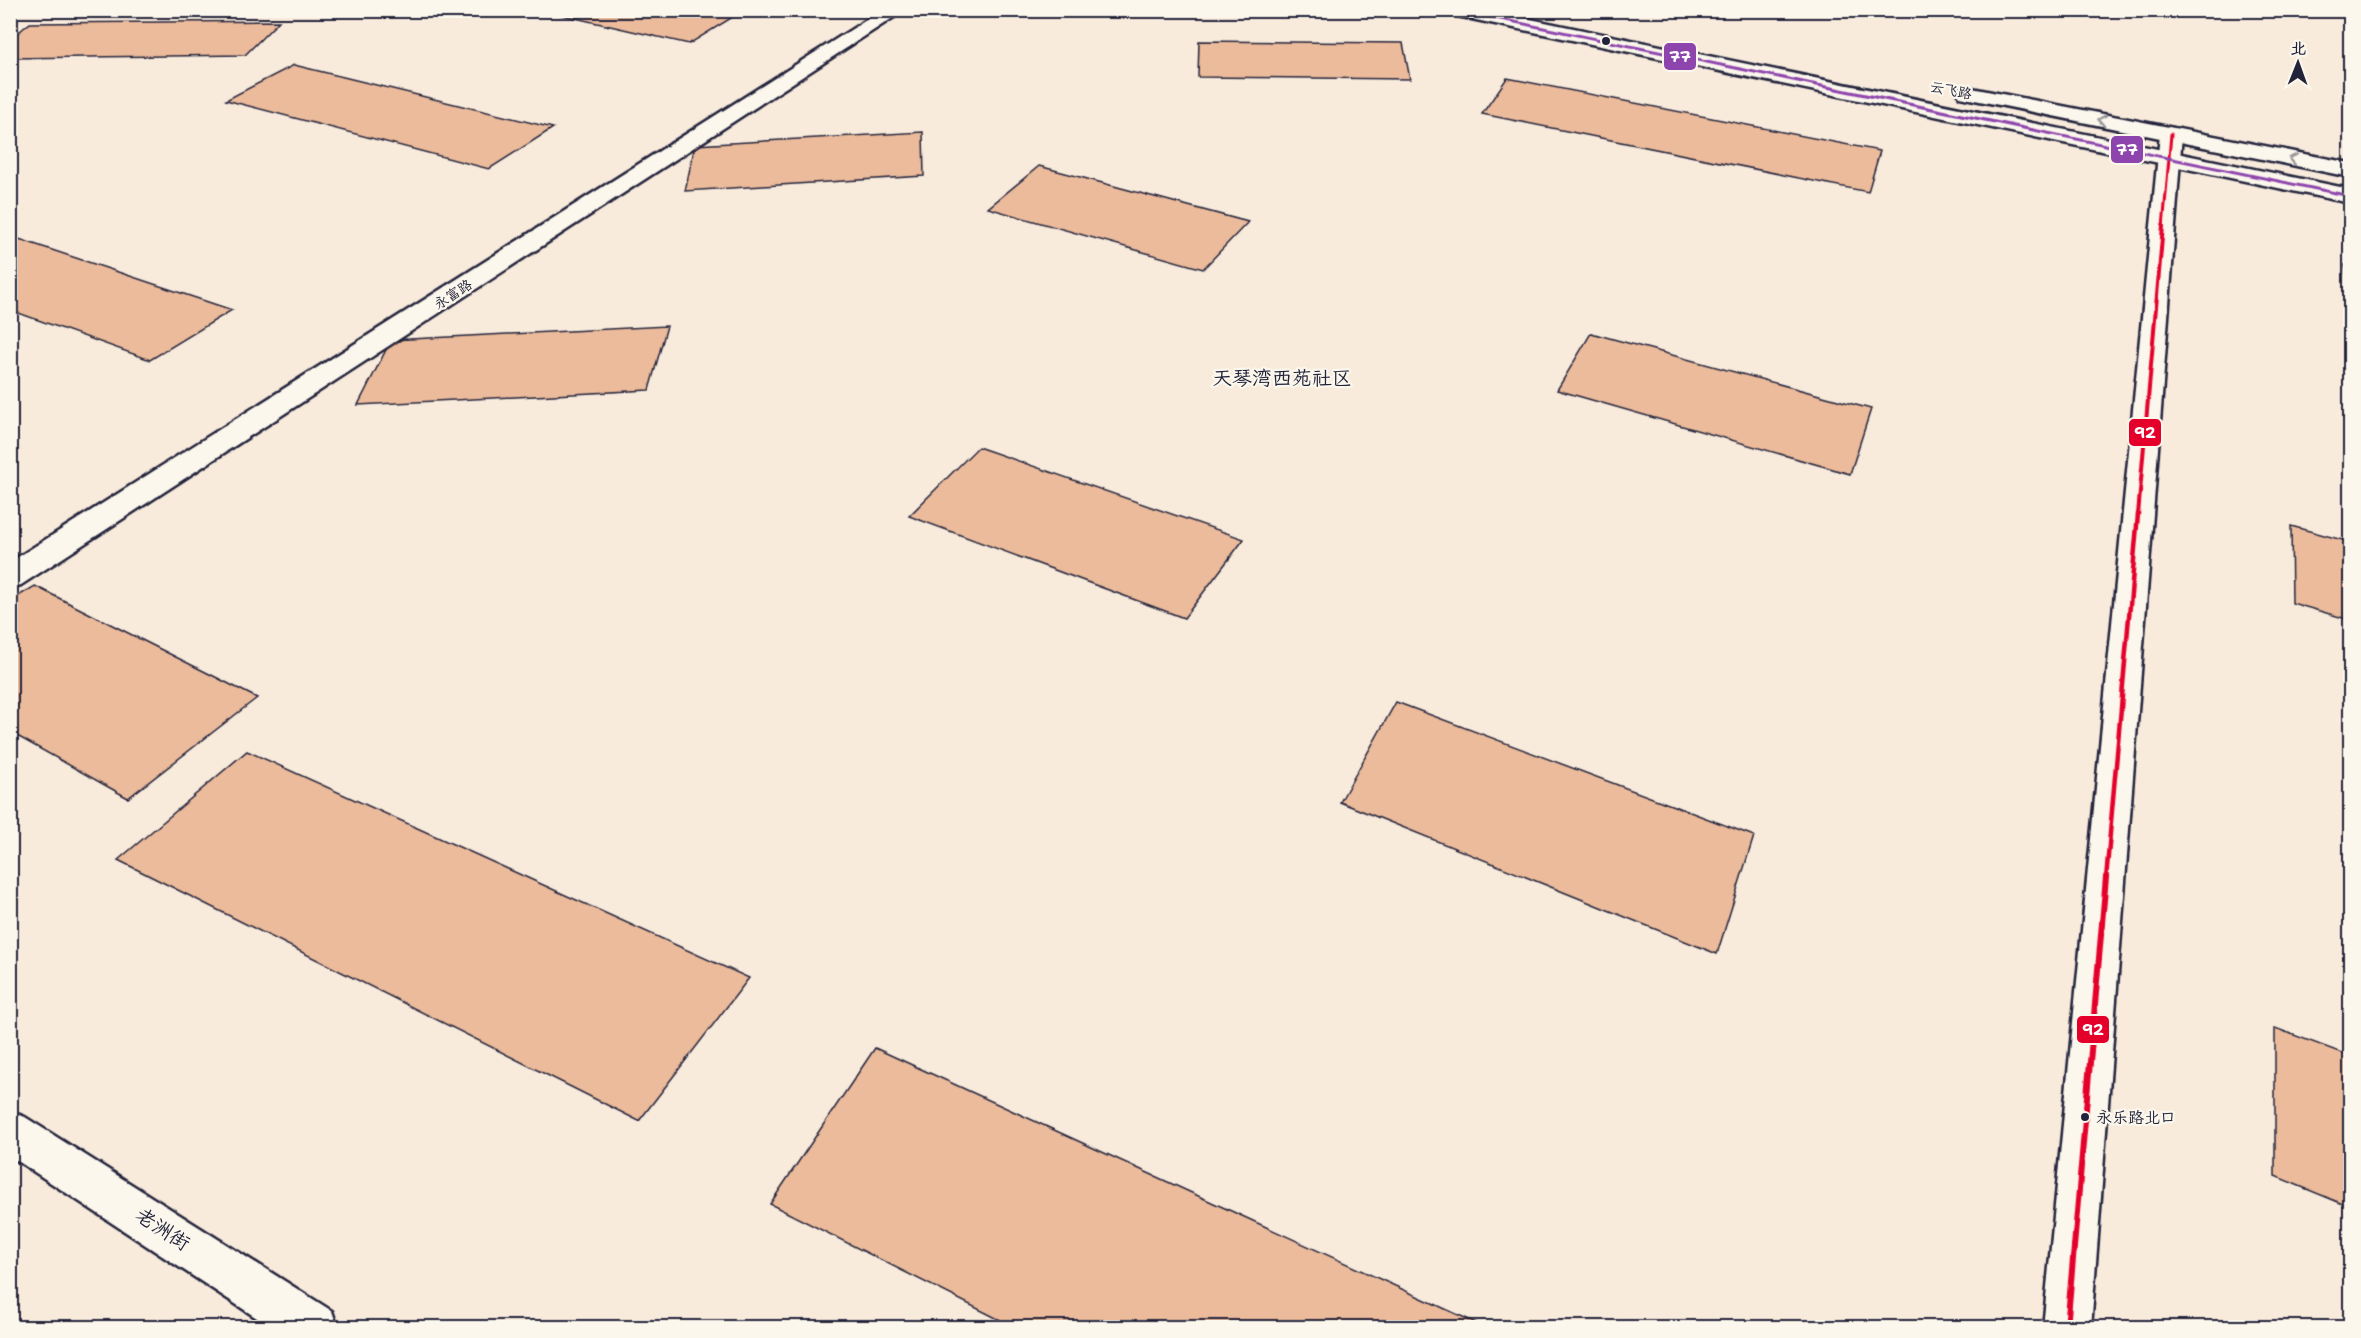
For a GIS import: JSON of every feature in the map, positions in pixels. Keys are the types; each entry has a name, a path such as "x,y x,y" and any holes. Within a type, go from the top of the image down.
{"street":[{"name":"永富路","path":"10,577 897,10"},
{"name":"云飞路","path":"1457,10 2170,146 2350,170"},
{"path":"1551,10 1692,39"},
{"name":"云飞路","path":"1949,90 2170,146 2350,196"},
{"path":"2067,1328 2170,146"},
{"name":"老洲街","path":"10,1131 315,1328"}],"building":[{"path":"540,10 735,10 741,12 689,44"},
{"path":"279,21 245,55 10,58 10,39 30,23"},
{"path":"1199,41 1403,43 1410,79 1198,77"},
{"path":"294,65 553,128 489,169 226,100"},
{"path":"1507,78 1880,151 1868,192 1482,114"},
{"path":"923,132 924,176 685,191 695,145"},
{"path":"1039,166 1248,222 1203,269 988,208"},
{"path":"10,236 232,310 150,360 10,310"},
{"path":"2345,265 2350,266 2350,299"},
{"path":"667,326 649,390 358,405 391,340"},
{"path":"1591,333 1871,409 1850,474 1557,390"},
{"path":"978,447 1244,539 1184,618 909,516"},
{"path":"2291,526 2350,542 2350,620 2292,603"},
{"path":"35,586 257,698 128,798 10,732 10,601"},
{"path":"1396,702 1754,836 1717,954 1340,802"},
{"path":"247,751 749,978 639,1121 118,860"},
{"path":"2275,1028 2350,1056 2350,1207 2275,1176"},
{"path":"875,1048 1487,1328 1016,1328 770,1204"}],"transit line":[{"name":"77","path":"1457,10 2350,196"},
{"name":"92","path":"2067,1328 2171,134"}],"place":[{"name":"永乐路北口","path":"2085,1117"}],"district":[{"name":"天琴湾西苑社区","path":"1282,378"}]}
